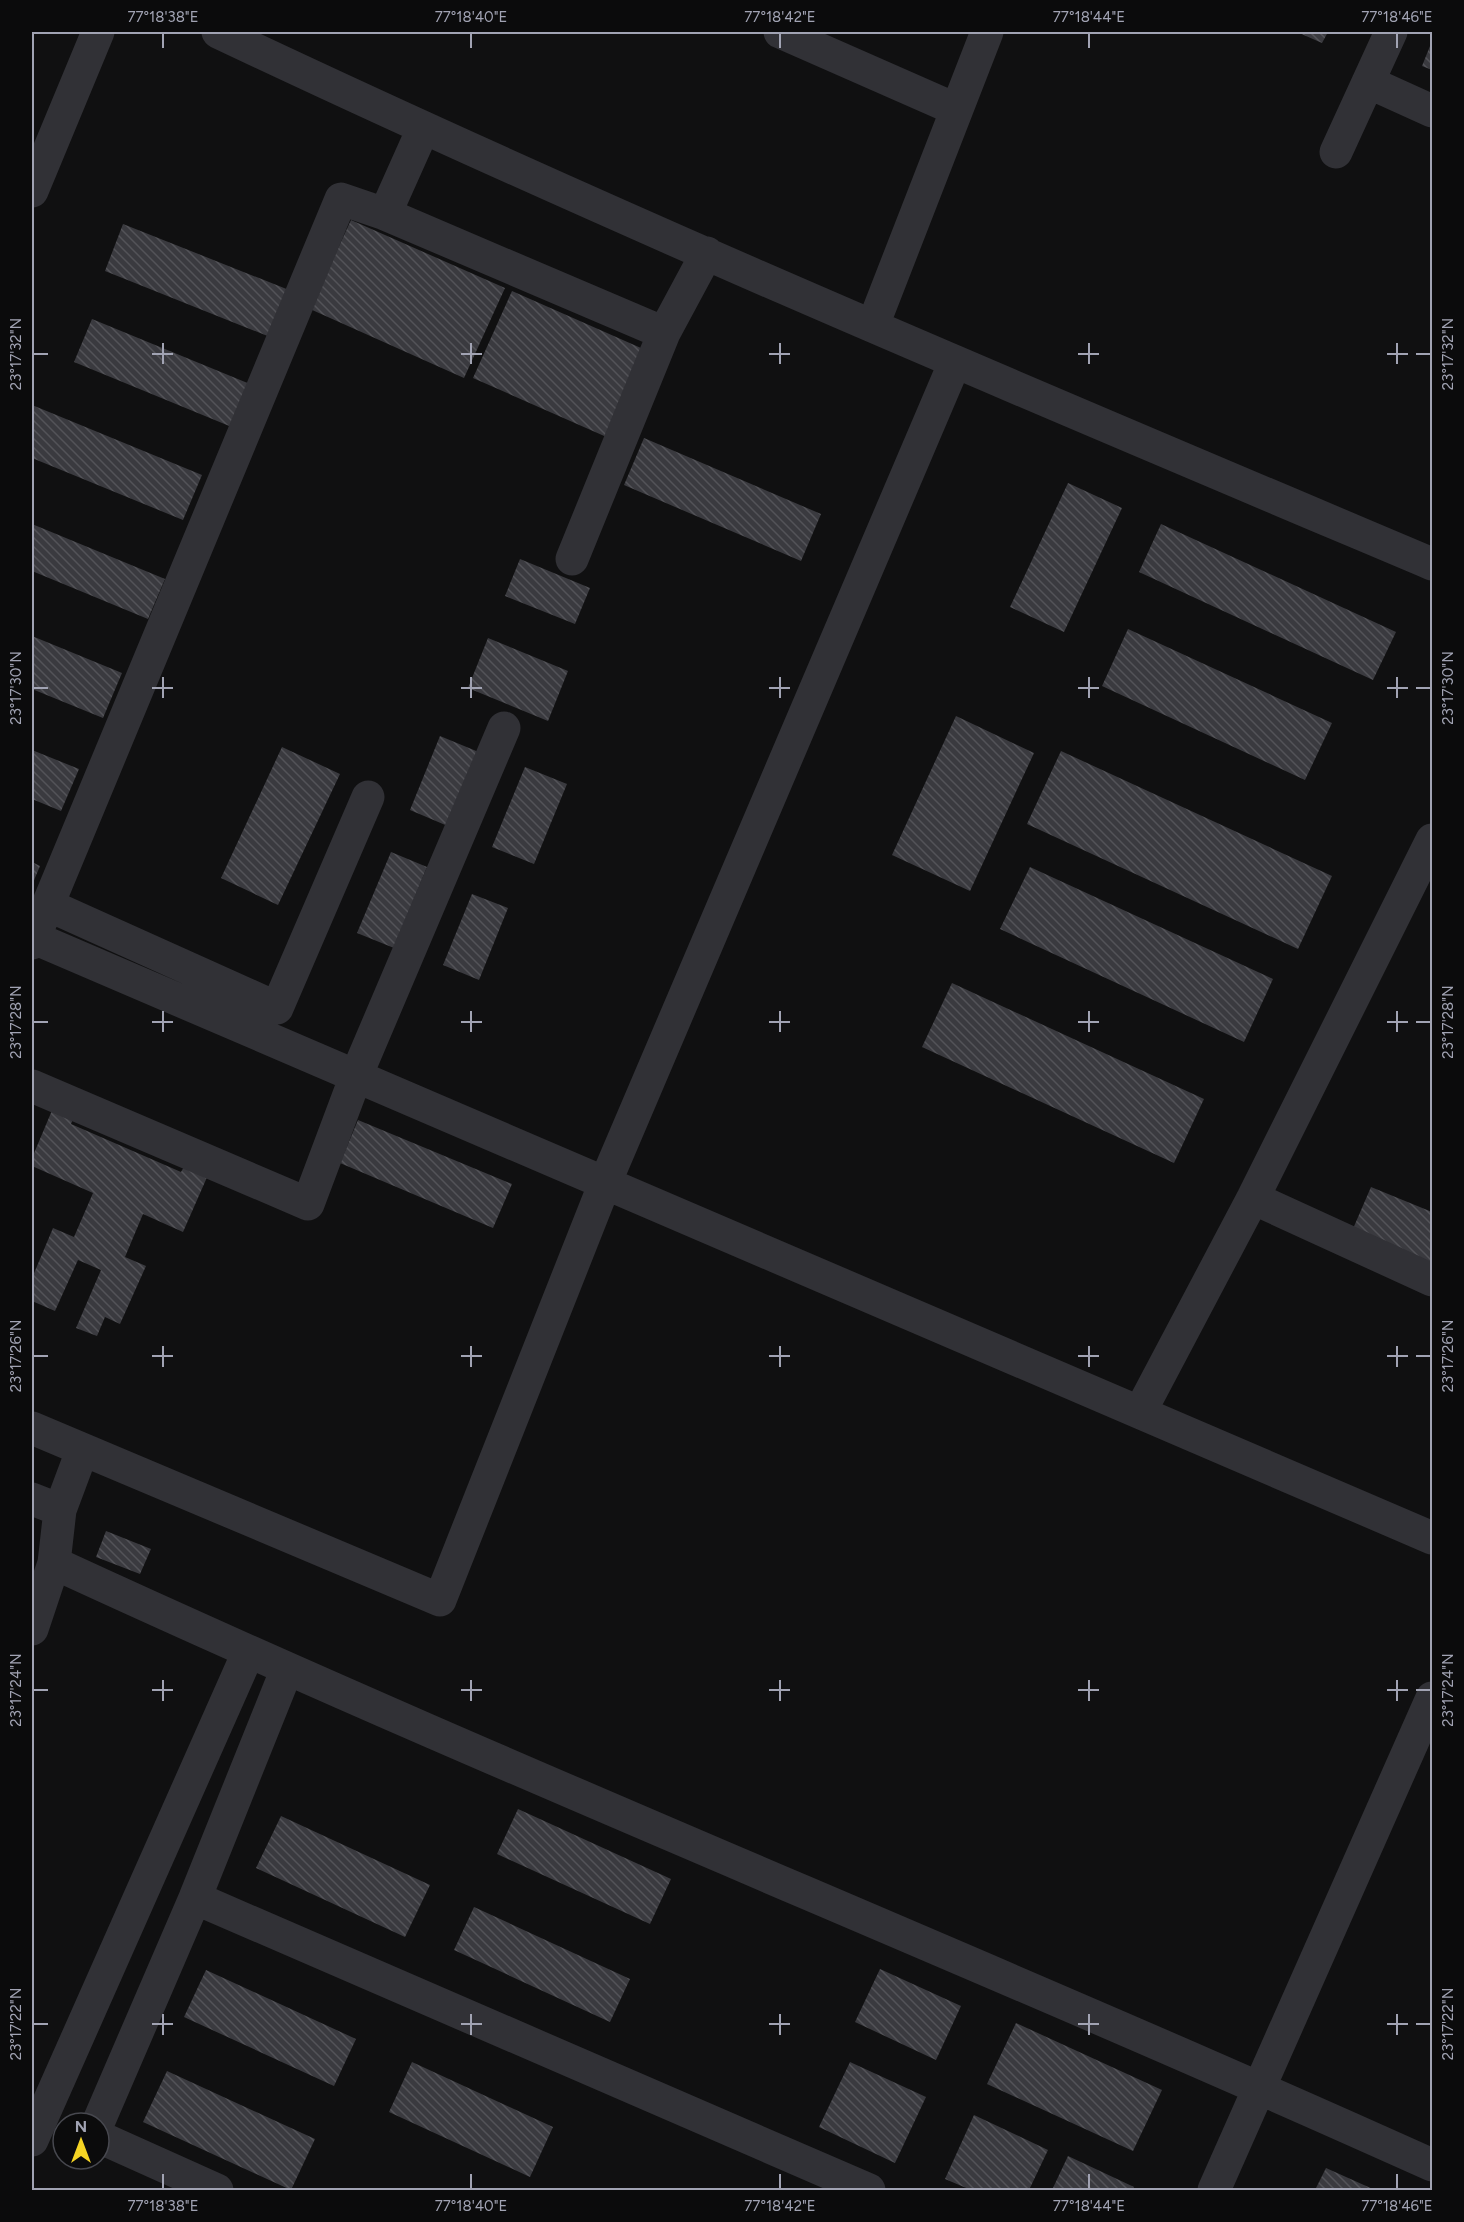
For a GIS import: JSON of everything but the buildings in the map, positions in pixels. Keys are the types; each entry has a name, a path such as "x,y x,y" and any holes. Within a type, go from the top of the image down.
{"street":[{"path":"32,190 98,32"},
{"path":"218,32 423,129 955,362 1432,564"},
{"path":"780,32 955,109"},
{"path":"873,325 955,109 987,32"},
{"path":"1336,152 1391,32"},
{"path":"1368,82 1432,111"},
{"path":"385,214 423,129"},
{"path":"664,333 385,214 341,199 32,939 1432,1538"},
{"path":"572,560 664,333 707,253"},
{"path":"32,1428 440,1600 604,1183 955,362"},
{"path":"32,1086 308,1204 356,1076 504,728"},
{"path":"48,905 277,1008 368,797"},
{"path":"1140,1412 1253,1198 1432,840"},
{"path":"1253,1198 1432,1280"},
{"path":"32,1629 54,1563 46,1505 82,1451"},
{"path":"54,1563 248,1653 1260,2087 1432,2165"},
{"path":"32,2140 248,1653"},
{"path":"103,2111 195,1898 287,1669"},
{"path":"1214,2190 1432,1698"},
{"path":"195,1898 869,2190"},
{"path":"111,2142 217,2190"}]}
